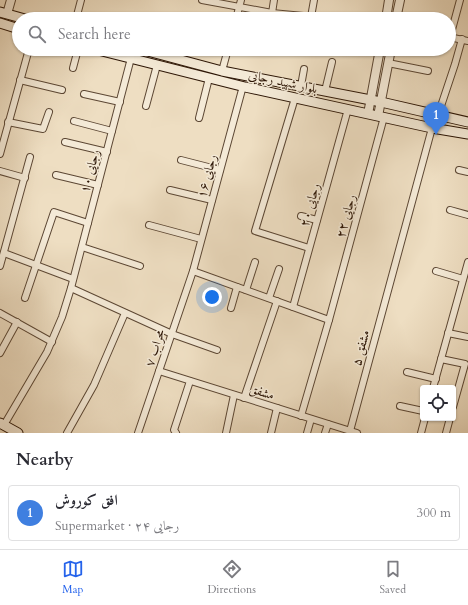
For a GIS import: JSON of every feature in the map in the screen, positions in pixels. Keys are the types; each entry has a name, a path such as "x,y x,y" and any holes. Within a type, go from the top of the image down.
{"main road":[{"path":"0,23 12,27"},
{"name":"بلوار شهید رجایی","path":"123,56 295,98 432,128 468,134"},
{"name":"بلوار شهید رجایی","path":"181,56 222,71 381,102 468,122"},
{"path":"2,424 18,433"}],"street":[{"path":"3,13 11,0"},
{"path":"202,0 266,12"},
{"path":"238,12 241,0"},
{"path":"272,12 274,0"},
{"path":"312,12 314,0"},
{"path":"387,12 389,0"},
{"path":"397,12 400,0"},
{"path":"456,15 460,0"},
{"path":"78,12 81,1"},
{"path":"438,115 455,64 465,40"},
{"path":"0,154 27,56"},
{"path":"73,68 76,56"},
{"path":"222,71 226,56"},
{"path":"368,114 379,56"},
{"path":"381,116 381,102 389,56"},
{"name":"رجایی ۱۰","path":"2,424 47,352 62,317 74,279 131,58"},
{"path":"325,91 332,62"},
{"path":"388,63 428,72"},
{"path":"146,106 157,65"},
{"path":"301,86 304,69"},
{"path":"199,118 209,78"},
{"path":"20,80 62,90"},
{"path":"374,82 378,86 384,84"},
{"name":"رجایی ۱۶","path":"193,271 243,86"},
{"path":"84,94 120,102"},
{"path":"295,98 255,231 309,248"},
{"name":"رجایی ۲۰","path":"293,307 348,109"},
{"path":"8,122 43,129 48,112"},
{"name":"رجایی ۲۲","path":"301,416 329,320 381,116"},
{"path":"74,121 112,131"},
{"name":"مشفق ۵","path":"350,431 432,128"},
{"path":"65,142 107,152"},
{"path":"0,266 30,157"},
{"path":"181,160 220,170"},
{"path":"459,170 468,172"},
{"path":"0,171 25,178"},
{"path":"56,175 98,185"},
{"path":"170,190 212,200"},
{"path":"450,210 468,215"},
{"path":"25,298 54,212 88,222"},
{"path":"301,216 317,220"},
{"path":"149,225 201,239"},
{"path":"82,247 140,266"},
{"path":"4,253 74,279"},
{"path":"246,290 255,262"},
{"path":"434,385 468,262"},
{"path":"269,298 279,269"},
{"path":"193,271 329,320"},
{"name":"محراب ۷","path":"138,433 193,271"},
{"path":"436,271 463,279"},
{"path":"231,308 237,287"},
{"path":"71,288 172,334 217,350"},
{"path":"244,398 276,301"},
{"path":"0,313 52,342"},
{"path":"67,433 94,385 125,313"},
{"path":"0,353 17,322"},
{"path":"448,333 468,337"},
{"path":"441,359 465,364 456,396"},
{"name":"مشفق","path":"159,372 357,433"},
{"path":"407,372 436,379"},
{"path":"176,433 174,430 190,381"},
{"path":"226,433 234,395"},
{"path":"400,406 420,410"},
{"path":"271,433 277,408"},
{"path":"307,433 311,419"},
{"path":"421,433 424,421"},
{"path":"446,433 449,421"},
{"path":"325,433 328,424"}],"place":[{"name":"افق کوروش","path":"436,135"}]}
